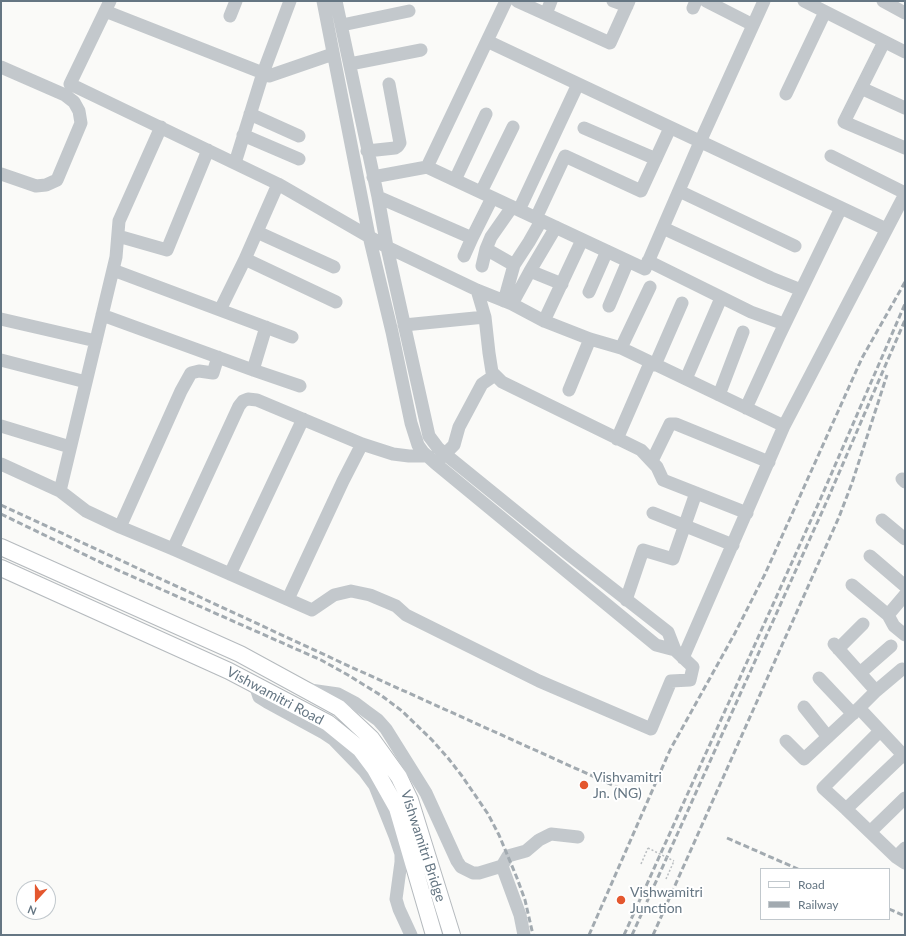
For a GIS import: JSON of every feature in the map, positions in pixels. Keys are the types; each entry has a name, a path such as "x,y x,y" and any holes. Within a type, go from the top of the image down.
{"main road":[{"name":"Vishwamitri Road","path":"1,547 240,654 339,708"},
{"name":"Vishwamitri Road","path":"1,568 229,671 328,723 360,748 375,769 397,808 434,935"},
{"name":"Vishwamitri Bridge","path":"339,708 371,738 387,758 402,782 410,800 452,935"}],"street":[{"path":"230,16 236,1"},
{"path":"235,163 263,73 290,1"},
{"path":"323,1 369,236 392,332 410,423 418,445 432,460 565,568 656,645 679,654"},
{"path":"1,464 60,491 86,511 120,527 312,610 334,595 351,591 370,596 396,606 406,615 539,681 651,729 671,681 690,680 693,667 679,654 668,632 445,454 434,442 427,430 336,1"},
{"path":"427,167 506,1"},
{"path":"517,1 610,43 628,4 613,1"},
{"path":"546,14 551,1"},
{"path":"706,1 753,25"},
{"path":"373,178 427,167 645,269 700,142 764,1"},
{"path":"804,1 905,52"},
{"path":"883,1 905,13"},
{"path":"334,54 269,76 107,6 70,84 278,184 387,247 544,321 590,339 621,348 784,426"},
{"path":"342,25 409,11"},
{"path":"786,94 825,12"},
{"path":"487,41 886,229"},
{"path":"884,42 844,122 905,148"},
{"path":"350,64 421,50"},
{"path":"1,66 65,95 74,102 79,111 81,123 57,180 46,185 36,186 1,174"},
{"path":"367,151 395,148 400,143 389,84"},
{"path":"482,266 486,249 491,237 516,209 578,84"},
{"path":"861,88 905,108"},
{"path":"250,114 299,136"},
{"path":"455,180 486,114"},
{"path":"60,491 116,257 120,221 161,127"},
{"path":"464,256 513,127"},
{"path":"584,128 656,159"},
{"path":"508,303 514,265 529,242 566,156 641,192 670,128"},
{"path":"243,135 299,160"},
{"path":"118,236 167,250 208,150"},
{"path":"679,654 733,545 784,426 905,193 831,156"},
{"path":"220,310 245,259 278,184"},
{"path":"679,191 796,246"},
{"path":"378,197 472,238"},
{"path":"746,408 784,324 841,208"},
{"path":"508,303 530,271 556,227"},
{"path":"663,228 771,278 801,290"},
{"path":"257,232 334,267"},
{"path":"544,321 582,240"},
{"path":"486,249 514,265"},
{"path":"589,292 607,252"},
{"path":"245,259 336,302"},
{"path":"609,306 628,261"},
{"path":"648,261 751,312 784,324"},
{"path":"113,270 292,337"},
{"path":"530,271 562,284"},
{"path":"621,348 650,287"},
{"path":"477,290 486,317 492,372 502,382 641,450 652,461 664,480 747,513"},
{"path":"686,379 721,298"},
{"path":"617,438 682,303"},
{"path":"102,315 300,386"},
{"path":"404,325 486,317"},
{"path":"1,320 96,341"},
{"path":"252,370 266,327"},
{"path":"719,395 743,332"},
{"path":"569,390 590,339"},
{"path":"120,527 191,372 199,371 213,373 218,357"},
{"path":"1,360 86,382"},
{"path":"173,549 239,406 243,401 248,399 257,400 362,444 393,454 432,460 445,454 454,445 459,427 482,384 495,374"},
{"path":"230,574 303,419"},
{"path":"652,461 670,424 676,424 769,462"},
{"path":"1,426 70,447"},
{"path":"288,599 343,481 362,444"},
{"path":"626,600 643,550 673,560 696,493"},
{"path":"653,513 733,545"},
{"path":"882,520 905,539"},
{"path":"870,556 905,586"},
{"path":"852,585 888,615 894,626 905,635"},
{"path":"888,615 905,595"},
{"path":"863,624 836,647 876,691"},
{"path":"860,673 891,646"},
{"path":"786,741 804,759 876,691 902,669"},
{"path":"819,678 880,731 904,756 846,809"},
{"path":"255,685 260,697 267,702 324,733 332,739 364,771 375,786 401,854 396,899 411,935"},
{"path":"302,688 338,694 355,703 378,720 386,729 426,794 461,867 473,873 479,873 502,866 508,856 526,851 544,836 551,834 578,837"},
{"path":"804,707 828,737"},
{"path":"880,731 822,788 870,832 902,856"},
{"path":"870,832 905,798"},
{"path":"502,866 520,915 524,935"}],"path":[{"path":"641,864 648,848 674,861 666,879"}],"railway":[{"path":"589,935 670,750 735,633 765,574 862,358 905,282"},
{"path":"624,935 820,500 905,304"},
{"path":"632,935 826,503 905,320"},
{"path":"653,935 839,517 852,483 887,375"},
{"path":"1,505 351,667 639,797"},
{"path":"1,514 104,564 321,660 382,696 402,711 448,758 488,814 499,835 517,878 525,900 533,935"},
{"path":"727,838 796,868"},
{"path":"890,909 905,916"}],"place":[{"name":"Vishvamitri Jn. (NG)","path":"584,785"},
{"name":"Vishwamitri Junction","path":"621,900"}]}
